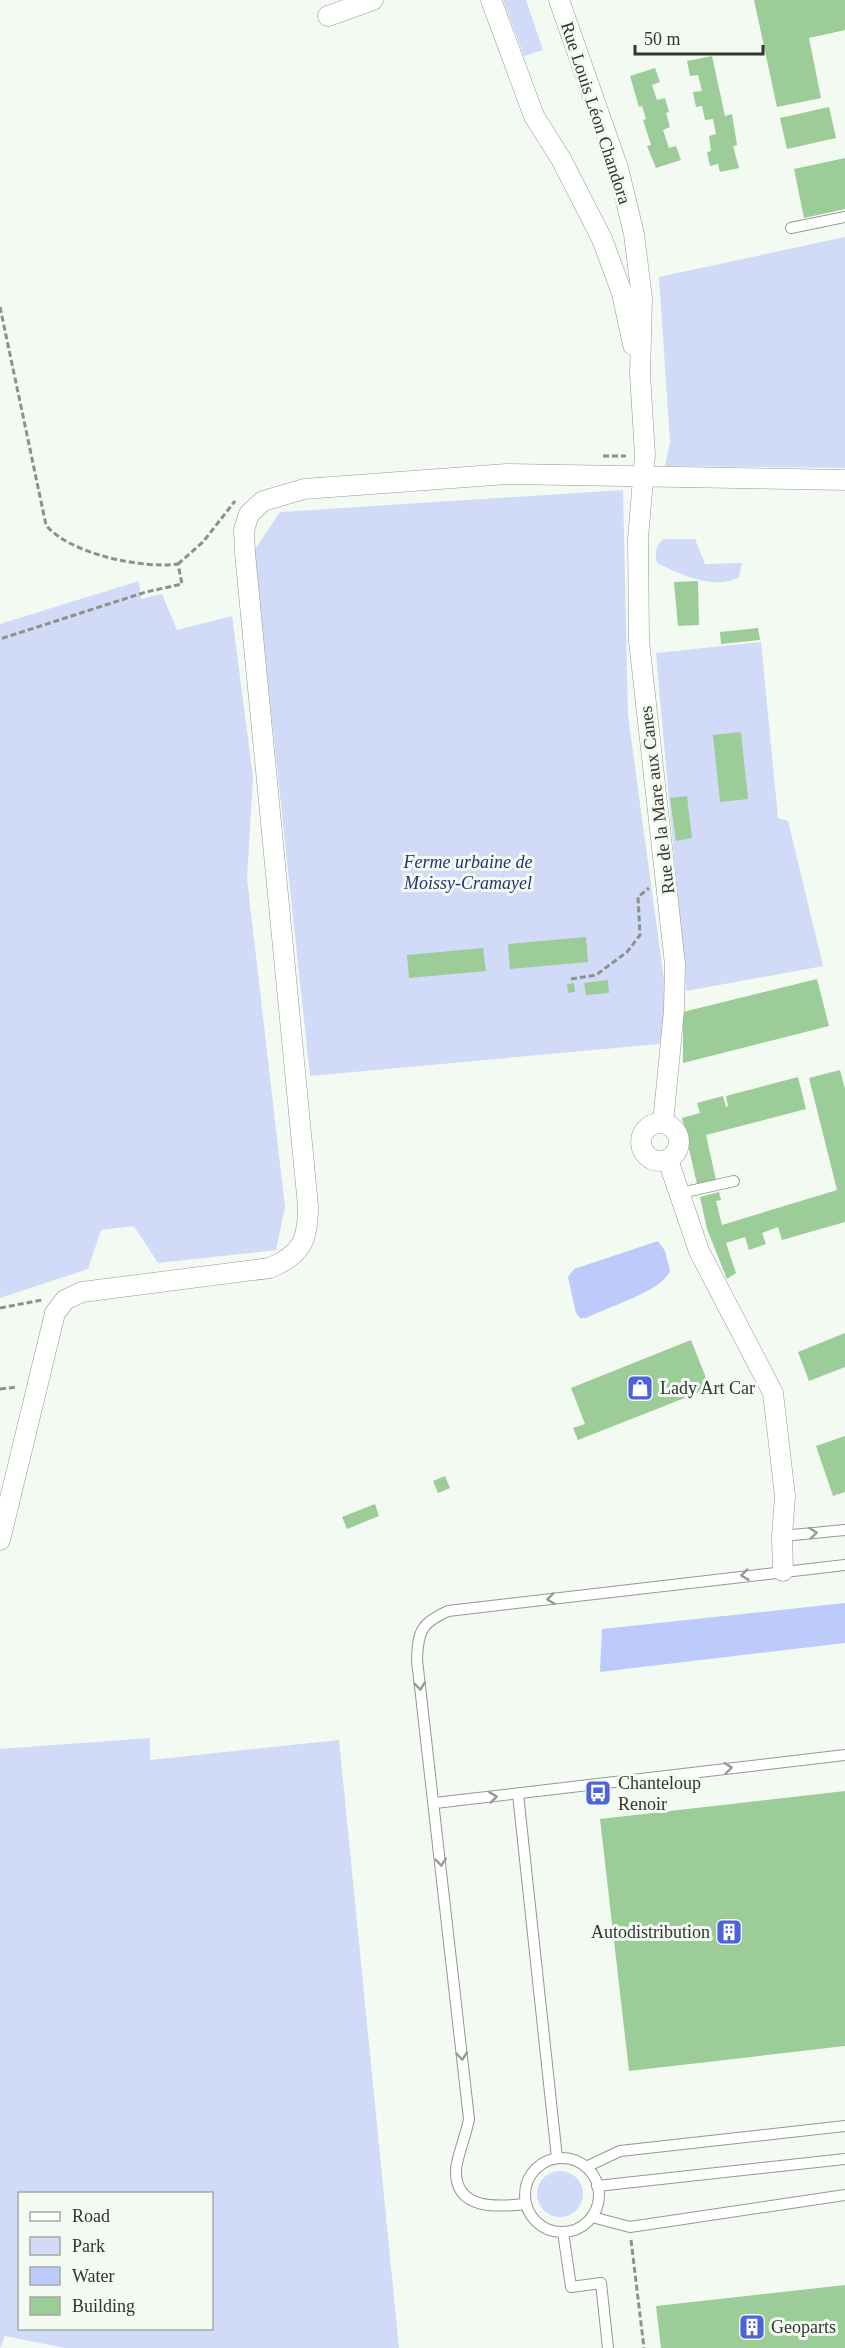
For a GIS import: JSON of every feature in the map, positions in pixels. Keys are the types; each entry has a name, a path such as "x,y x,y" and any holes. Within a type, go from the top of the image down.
{"street":[{"path":"328,16 373,0"},
{"path":"491,0 534,116 561,159 602,239 622,293 640,374"},
{"name":"Rue Louis Léon Chandora","path":"559,0 615,157 634,234 642,298 640,374 645,455 641,477"},
{"path":"0,1540 55,1313 65,1300 82,1292 244,1274 270,1268 289,1260 301,1246 308,1228 308,1206 245,553 244,530 249,514 263,501 304,489 507,474 845,480"},
{"name":"Rue de la Mare aux Canes","path":"641,477 638,539 639,641 649,742 668,884 675,964 674,1010 663,1123"},
{"path":"663,1123 673,1128 679,1137 679,1148 668,1160 655,1161 649,1159 640,1142 647,1127 663,1123"},
{"path":"668,1160 699,1251 773,1393 785,1496 782,1536 783,1571"}],"lane":[{"path":"791,228 845,217"},
{"path":"681,1193 735,1181"},
{"path":"782,1536 845,1530"},
{"path":"526,2204 480,2205 466,2199 459,2186 456,2169 469,2119 417,1660 422,1628 432,1618 448,1611 845,1565"},
{"path":"435,1803 845,1755"},
{"path":"518,1794 557,2158"},
{"path":"585,2167 620,2151 845,2126"},
{"path":"557,2158 576,2161 585,2167 595,2178 597,2186 598,2206 592,2217 576,2229 563,2232 546,2229 536,2222 526,2204 526,2184 531,2173 541,2164 557,2158"},
{"path":"597,2186 845,2158"},
{"path":"592,2217 630,2227 845,2195"},
{"path":"563,2232 571,2287 601,2283 608,2348"}],"path":[{"path":"0,307 46,525 66,542 103,555 141,563 178,564 182,584 146,592 0,639"},
{"path":"571,979 596,975 627,952 640,935 638,897 648,888 668,884"},
{"path":"630,2227 644,2348"}],"green space":[{"path":"503,0 526,0 543,50 524,56"},
{"path":"845,237 845,468 665,466 670,442 659,277"},
{"name":"Ferme urbaine de Moissy-Cramayel","path":"623,490 628,715 669,1017 659,1044 310,1076 254,551 280,512"},
{"path":"664,539 695,539 705,564 742,563 739,577 729,581 708,582 657,563 656,550"},
{"path":"139,581 141,599 162,594 177,630 232,616 253,777 247,879 285,1207 276,1250 158,1263 134,1226 101,1230 88,1269 0,1298 0,624"},
{"path":"761,642 778,818 788,821 823,966 686,991 656,653"},
{"path":"150,1738 150,1760 339,1740 399,2348 65,2348 5,2336 0,2348 0,1749"},
{"path":"560,2171 576,2178 583,2194 576,2210 560,2217 544,2210 537,2194 544,2178"}],"water":[{"path":"658,1241 665,1251 670,1271 665,1279 632,1298 586,1318 580,1318 576,1313 568,1277 574,1269"},
{"path":"845,1603 845,1643 600,1672 602,1629"}],"building":[{"path":"754,0 845,0 845,30 809,38 821,98 777,107"},
{"path":"712,56 725,116 732,114 737,145 733,146 739,168 720,172 718,164 710,166 707,152 711,151 709,136 716,134 713,119 705,120 702,106 696,107 693,92 702,91 698,75 690,76 687,61"},
{"path":"655,68 660,82 652,85 657,100 665,98 669,112 666,113 670,127 663,130 669,148 676,146 681,160 656,168 647,146 651,145 643,120 646,119 642,106 639,107 630,76"},
{"path":"829,107 836,138 787,149 780,118"},
{"path":"845,158 845,209 804,218 794,169"},
{"path":"698,581 699,625 678,626 674,582"},
{"path":"758,628 760,640 721,644 720,632"},
{"path":"741,732 748,799 720,802 713,735"},
{"path":"687,796 692,838 676,841 670,798"},
{"path":"586,937 588,962 510,969 508,944"},
{"path":"483,948 486,971 409,978 407,955"},
{"path":"817,979 829,1026 683,1063 683,1012"},
{"path":"608,980 609,993 586,995 584,983"},
{"path":"574,983 575,992 568,993 567,984"},
{"path":"840,1070 845,1089 845,1222 782,1240 778,1227 762,1233 766,1244 749,1250 745,1237 726,1243 736,1273 727,1279 707,1229 700,1197 719,1192 721,1200 716,1201 722,1225 837,1190 809,1078"},
{"path":"798,1077 806,1109 706,1135 716,1180 697,1184 682,1118 700,1113 697,1103 723,1096 726,1107 728,1106 726,1096"},
{"path":"845,1333 845,1367 809,1381 798,1352"},
{"path":"691,1340 710,1388 578,1440 573,1428 585,1424 571,1388"},
{"path":"845,1436 845,1492 833,1496 816,1446"},
{"path":"445,1476 450,1488 438,1493 433,1481"},
{"path":"375,1504 379,1516 347,1529 342,1517"},
{"name":"Autodistribution","path":"845,1791 845,2046 629,2071 600,1819"},
{"name":"Geoparts","path":"845,2285 845,2348 661,2348 656,2306"}],"place":[{"name":"Lady Art Car","path":"640,1388"},
{"name":"Chanteloup Renoir","path":"598,1793"},
{"name":"Autodistribution","path":"729,1932"},
{"name":"Geoparts","path":"752,2327"}]}
